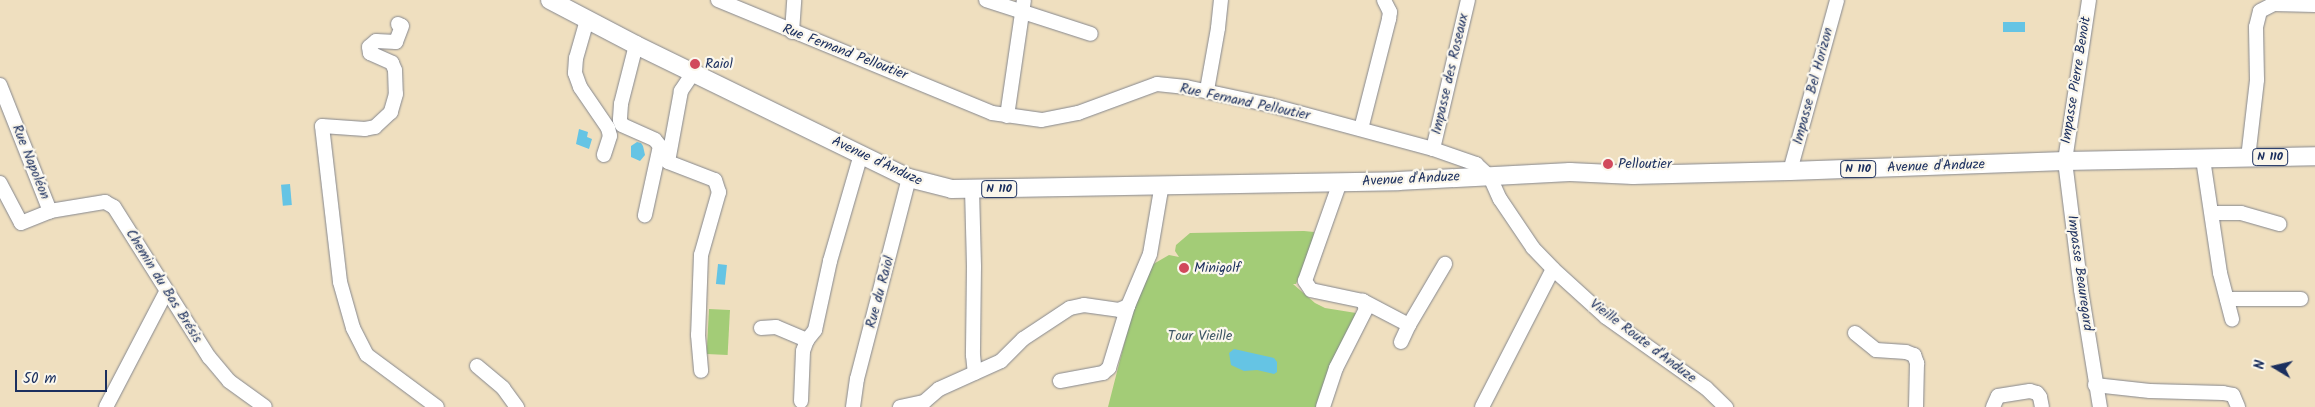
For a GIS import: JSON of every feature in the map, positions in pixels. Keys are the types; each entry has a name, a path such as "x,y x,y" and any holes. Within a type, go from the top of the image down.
{"main road":[{"name":"Avenue d'Anduze","path":"550,0 692,73 909,178 952,189 1162,184 1230,185 1490,177 1570,172 1633,175 2065,161 2315,156"}],"street":[{"name":"Rue Fernand Pelloutier","path":"718,0 792,32 920,81 992,113 1042,120 1078,113 1157,84 1207,90 1433,149 1476,164 1490,177"},
{"path":"792,32 794,0"},
{"path":"986,0 1023,6 1091,34"},
{"path":"1207,90 1218,28 1220,0"},
{"path":"1361,130 1389,19 1390,12 1384,0"},
{"name":"Impasse des Roseaux","path":"1433,149 1468,0"},
{"name":"Impasse Bel Horizon","path":"1790,171 1837,0"},
{"name":"Impasse Pierre Benoit","path":"2065,161 2088,0"},
{"path":"2248,158 2257,80 2256,27 2260,11 2274,4 2313,3"},
{"path":"1007,116 1023,6"},
{"path":"588,20 574,67 580,87 608,128 610,136 604,155"},
{"path":"398,24 402,26 396,42 376,41 369,47 370,53 392,63 395,70 396,94 391,112 375,127 364,129 322,126 340,282 353,328 367,355 437,407"},
{"path":"636,45 621,104 620,120 622,125 656,140 660,146 645,215"},
{"path":"692,73 681,91 668,162 715,180 719,192 701,255 698,335 701,370"},
{"name":"Rue Napoléon","path":"0,85 50,211"},
{"path":"801,401 801,363 807,340 815,330 830,262 861,154"},
{"path":"2203,159 2220,273 2232,319"},
{"name":"Impasse Beauregard","path":"2065,161 2095,385 2100,407"},
{"name":"Vieille Route d'Anduze","path":"1490,177 1500,199 1533,248 1554,269 1606,317 1706,388 1726,407"},
{"name":"Rue du Raiol","path":"853,407 857,379 909,178"},
{"path":"1340,182 1305,281 1311,290 1363,301 1409,325"},
{"name":"Chemin du Bas Brésis","path":"0,183 21,222 50,211 105,202 114,207 166,292 209,357 229,381 265,407"},
{"path":"1060,382 1103,373 1109,368 1128,306 1150,254 1162,184"},
{"path":"972,189 974,266 973,355 975,373"},
{"path":"2212,213 2241,213 2279,224"},
{"path":"1401,342 1445,264"},
{"path":"1482,407 1554,269"},
{"path":"106,407 166,292"},
{"path":"2227,299 2301,299"},
{"path":"1323,407 1336,368 1366,309 1363,301"},
{"path":"900,407 924,402 939,389 1001,361 1023,339 1070,308 1084,305 1119,310 1128,306"},
{"path":"761,328 776,328 807,340"},
{"path":"1855,333 1876,350 1906,352 1914,355 1917,363 1916,407"},
{"path":"476,366 503,388 517,407"},
{"path":"2095,385 2150,391 2223,393 2233,395 2238,407"},
{"path":"1993,407 1998,396 2030,391 2040,397 2042,407"}],"green space":[{"name":"Tour Vieille","path":"1314,232 1313,242 1296,284 1293,284 1315,303 1325,308 1356,313 1320,407 1108,407 1131,317 1150,266 1169,255 1179,257 1175,251 1176,245 1190,233"},
{"path":"709,309 730,310 728,355 707,354"}],"water":[{"path":"2003,22 2025,22 2025,32 2003,32"},
{"path":"579,129 588,132 587,137 592,139 589,149 576,144"},
{"path":"637,142 643,146 645,155 640,161 631,157 631,146"},
{"path":"290,184 292,205 283,206 281,185"},
{"path":"718,264 727,265 725,285 716,284"},
{"path":"1234,349 1274,358 1277,362 1277,372 1274,374 1257,370 1244,371 1231,365 1229,353"}],"place":[{"name":"Raiol","path":"695,64"},
{"name":"Pelloutier","path":"1608,164"},
{"name":"Minigolf","path":"1184,268"}]}
